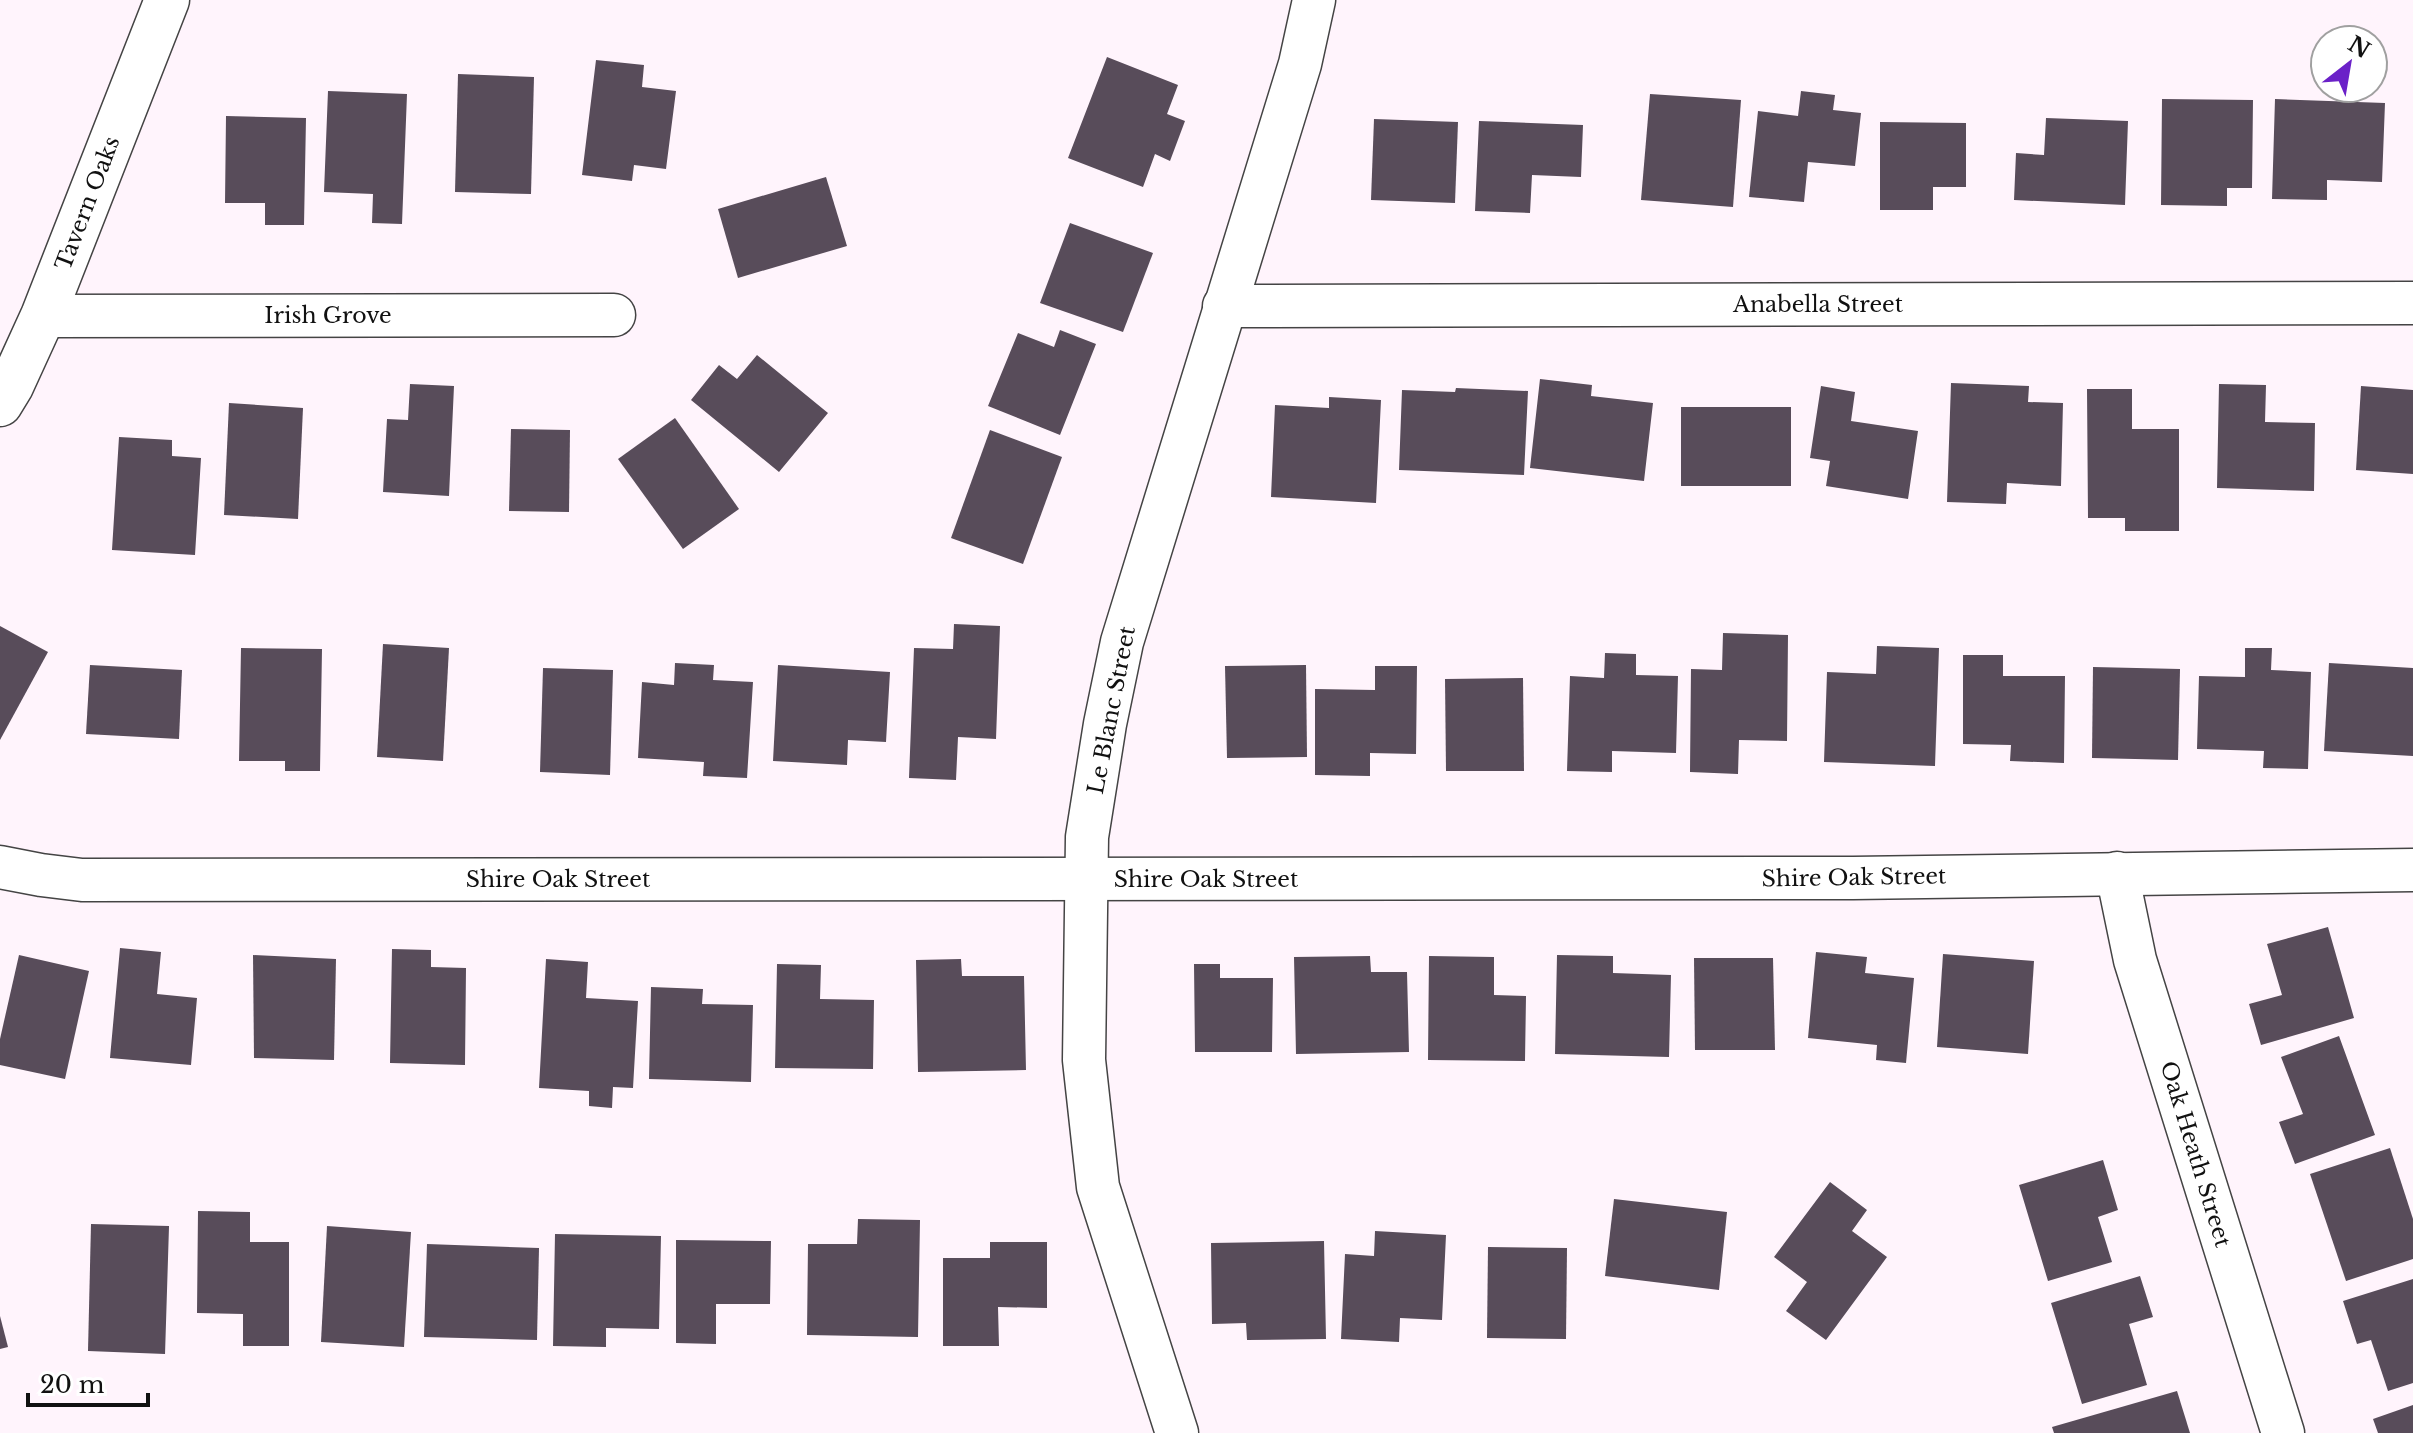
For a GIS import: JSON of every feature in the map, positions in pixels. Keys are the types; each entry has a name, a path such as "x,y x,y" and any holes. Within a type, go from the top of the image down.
{"street":[{"name":"Tavern Oaks","path":"0,404 43,316 167,0"},
{"name":"Le Blanc Street","path":"1177,1433 1098,1187 1084,1060 1087,837 1122,642 1300,64 1314,0"},
{"name":"Anabella Street","path":"1224,306 2413,303"},
{"name":"Irish Grove","path":"43,316 614,315"},
{"name":"Shire Oak Street","path":"0,867 82,880 1853,878 2413,870"},
{"name":"Oak Heath Street","path":"2117,873 2135,960 2283,1433"}],"building":[{"path":"1107,57 1178,85 1167,114 1185,121 1170,161 1155,154 1143,187 1068,158"},
{"path":"596,60 644,65 642,87 676,91 666,169 634,165 632,181 582,175"},
{"path":"458,74 534,77 531,194 455,192"},
{"path":"328,91 407,94 402,224 372,223 373,194 324,192"},
{"path":"1801,91 1835,95 1833,110 1861,113 1855,166 1808,162 1804,202 1749,197 1758,111 1798,116"},
{"path":"1650,94 1741,100 1733,207 1641,200"},
{"path":"2162,99 2253,100 2252,188 2227,188 2227,206 2161,205"},
{"path":"2275,99 2309,100 2309,104 2385,104 2382,182 2327,180 2327,200 2272,199"},
{"path":"226,116 306,118 304,225 265,225 265,203 225,203"},
{"path":"2046,118 2128,121 2125,205 2014,200 2016,153 2044,155"},
{"path":"1374,119 1458,122 1455,203 1371,200"},
{"path":"1479,121 1583,125 1581,177 1532,175 1530,213 1475,211"},
{"path":"1880,122 1966,123 1966,187 1933,187 1933,210 1880,210"},
{"path":"826,177 847,246 738,278 718,209"},
{"path":"1070,223 1153,253 1123,332 1040,303"},
{"path":"1060,330 1096,344 1060,435 988,406 1018,333 1054,347"},
{"path":"757,355 828,413 779,472 691,400 719,365 737,379"},
{"path":"1540,379 1592,385 1591,396 1653,403 1644,481 1530,468"},
{"path":"1951,383 2029,386 2028,402 2063,403 2061,486 2007,483 2006,504 1947,502"},
{"path":"410,384 454,386 449,496 383,492 387,419 408,420"},
{"path":"2219,384 2266,385 2265,422 2315,423 2314,491 2217,488"},
{"path":"1821,386 1855,392 1851,421 1918,431 1908,499 1826,486 1830,461 1810,458"},
{"path":"2361,386 2413,390 2413,474 2356,470"},
{"path":"1456,388 1528,391 1524,475 1399,470 1402,390 1455,392"},
{"path":"2087,389 2132,389 2132,429 2179,429 2179,531 2125,531 2125,518 2088,518"},
{"path":"1329,397 1381,400 1376,503 1271,497 1275,405 1329,408"},
{"path":"229,403 303,408 298,519 224,515"},
{"path":"1681,407 1791,407 1791,486 1681,486"},
{"path":"675,418 739,509 683,549 618,459"},
{"path":"511,429 570,430 569,512 509,511"},
{"path":"990,430 1062,457 1023,564 951,538"},
{"path":"119,437 172,440 172,456 201,458 195,555 112,550"},
{"path":"954,624 1000,626 996,739 958,737 956,780 909,778 914,648 953,649"},
{"path":"0,626 48,652 0,740"},
{"path":"1723,633 1788,635 1787,741 1739,740 1738,774 1690,772 1691,669 1722,670"},
{"path":"383,644 449,648 443,761 377,757"},
{"path":"1877,646 1939,648 1935,766 1824,762 1827,672 1876,674"},
{"path":"241,648 322,649 320,771 285,771 285,761 239,761"},
{"path":"2245,648 2272,648 2271,670 2311,672 2308,769 2263,768 2264,751 2197,749 2199,676 2245,677"},
{"path":"1605,653 1636,654 1636,675 1678,676 1676,753 1612,751 1612,772 1567,771 1570,676 1604,678"},
{"path":"1963,655 2003,655 2003,676 2065,676 2064,763 2010,761 2011,745 1963,744"},
{"path":"675,663 714,665 713,680 753,682 747,778 703,776 704,762 638,758 642,682 674,685"},
{"path":"2329,663 2413,668 2413,756 2324,751"},
{"path":"90,665 182,670 179,739 86,734"},
{"path":"778,665 890,672 886,742 848,740 847,765 773,761"},
{"path":"1306,665 1307,757 1227,758 1225,666"},
{"path":"1375,666 1417,666 1416,754 1370,753 1370,776 1315,775 1315,689 1375,690"},
{"path":"2093,667 2180,669 2178,760 2092,758"},
{"path":"543,668 613,670 610,775 540,772"},
{"path":"1523,678 1524,771 1446,771 1445,679"},
{"path":"2328,927 2354,1018 2261,1045 2249,1004 2282,995 2267,944"},
{"path":"120,948 161,952 157,994 197,998 191,1065 110,1058"},
{"path":"392,949 431,950 431,967 466,968 465,1065 390,1063"},
{"path":"1816,952 1867,957 1865,973 1914,978 1906,1063 1876,1060 1877,1045 1808,1038"},
{"path":"1943,954 2034,961 2028,1054 1937,1047"},
{"path":"19,955 89,971 65,1079 0,1065 0,1039"},
{"path":"253,955 336,959 334,1060 254,1058"},
{"path":"1557,955 1613,956 1613,973 1671,975 1669,1057 1555,1054"},
{"path":"1370,956 1371,972 1407,972 1409,1052 1296,1054 1294,957"},
{"path":"1429,956 1494,957 1494,995 1526,996 1525,1061 1428,1060"},
{"path":"1694,958 1773,958 1775,1050 1695,1050"},
{"path":"546,959 588,962 586,998 638,1001 633,1088 613,1087 612,1108 589,1106 589,1091 539,1088"},
{"path":"961,959 962,976 1024,976 1026,1070 918,1072 916,960"},
{"path":"777,964 821,965 820,999 874,1000 873,1069 775,1068"},
{"path":"1194,964 1220,964 1220,978 1273,978 1272,1052 1195,1052"},
{"path":"651,987 703,989 702,1004 753,1005 751,1082 649,1079"},
{"path":"2339,1036 2375,1135 2295,1164 2279,1122 2303,1114 2281,1057"},
{"path":"2390,1148 2413,1219 2413,1259 2346,1281 2310,1174"},
{"path":"2103,1160 2118,1210 2098,1217 2112,1262 2048,1281 2019,1185"},
{"path":"1830,1182 1867,1210 1852,1231 1887,1257 1826,1340 1786,1311 1807,1282 1774,1257"},
{"path":"1614,1199 1727,1212 1719,1290 1605,1276"},
{"path":"198,1211 250,1212 250,1242 289,1242 289,1346 243,1346 243,1314 197,1313"},
{"path":"858,1219 920,1220 918,1337 807,1335 808,1244 857,1244"},
{"path":"91,1224 169,1226 165,1354 88,1351"},
{"path":"327,1226 411,1232 404,1347 321,1342"},
{"path":"1375,1231 1446,1235 1442,1320 1400,1318 1399,1342 1341,1339 1345,1254 1374,1256"},
{"path":"555,1234 661,1236 659,1329 606,1328 606,1347 553,1346"},
{"path":"676,1240 771,1241 770,1304 716,1304 716,1344 676,1343"},
{"path":"1324,1241 1326,1339 1247,1340 1246,1323 1212,1324 1211,1243"},
{"path":"990,1242 1047,1242 1047,1308 998,1307 999,1346 943,1346 943,1258 990,1258"},
{"path":"427,1244 539,1248 537,1340 424,1337"},
{"path":"1488,1247 1567,1248 1566,1339 1487,1338"},
{"path":"2140,1276 2153,1317 2129,1324 2147,1385 2082,1404 2051,1303"},
{"path":"2413,1279 2413,1383 2388,1391 2371,1340 2357,1344 2343,1301"},
{"path":"0,1316 8,1347 0,1349"},
{"path":"2177,1391 2190,1433 2054,1433 2052,1427"},
{"path":"2413,1405 2413,1433 2378,1433 2373,1419"}]}
